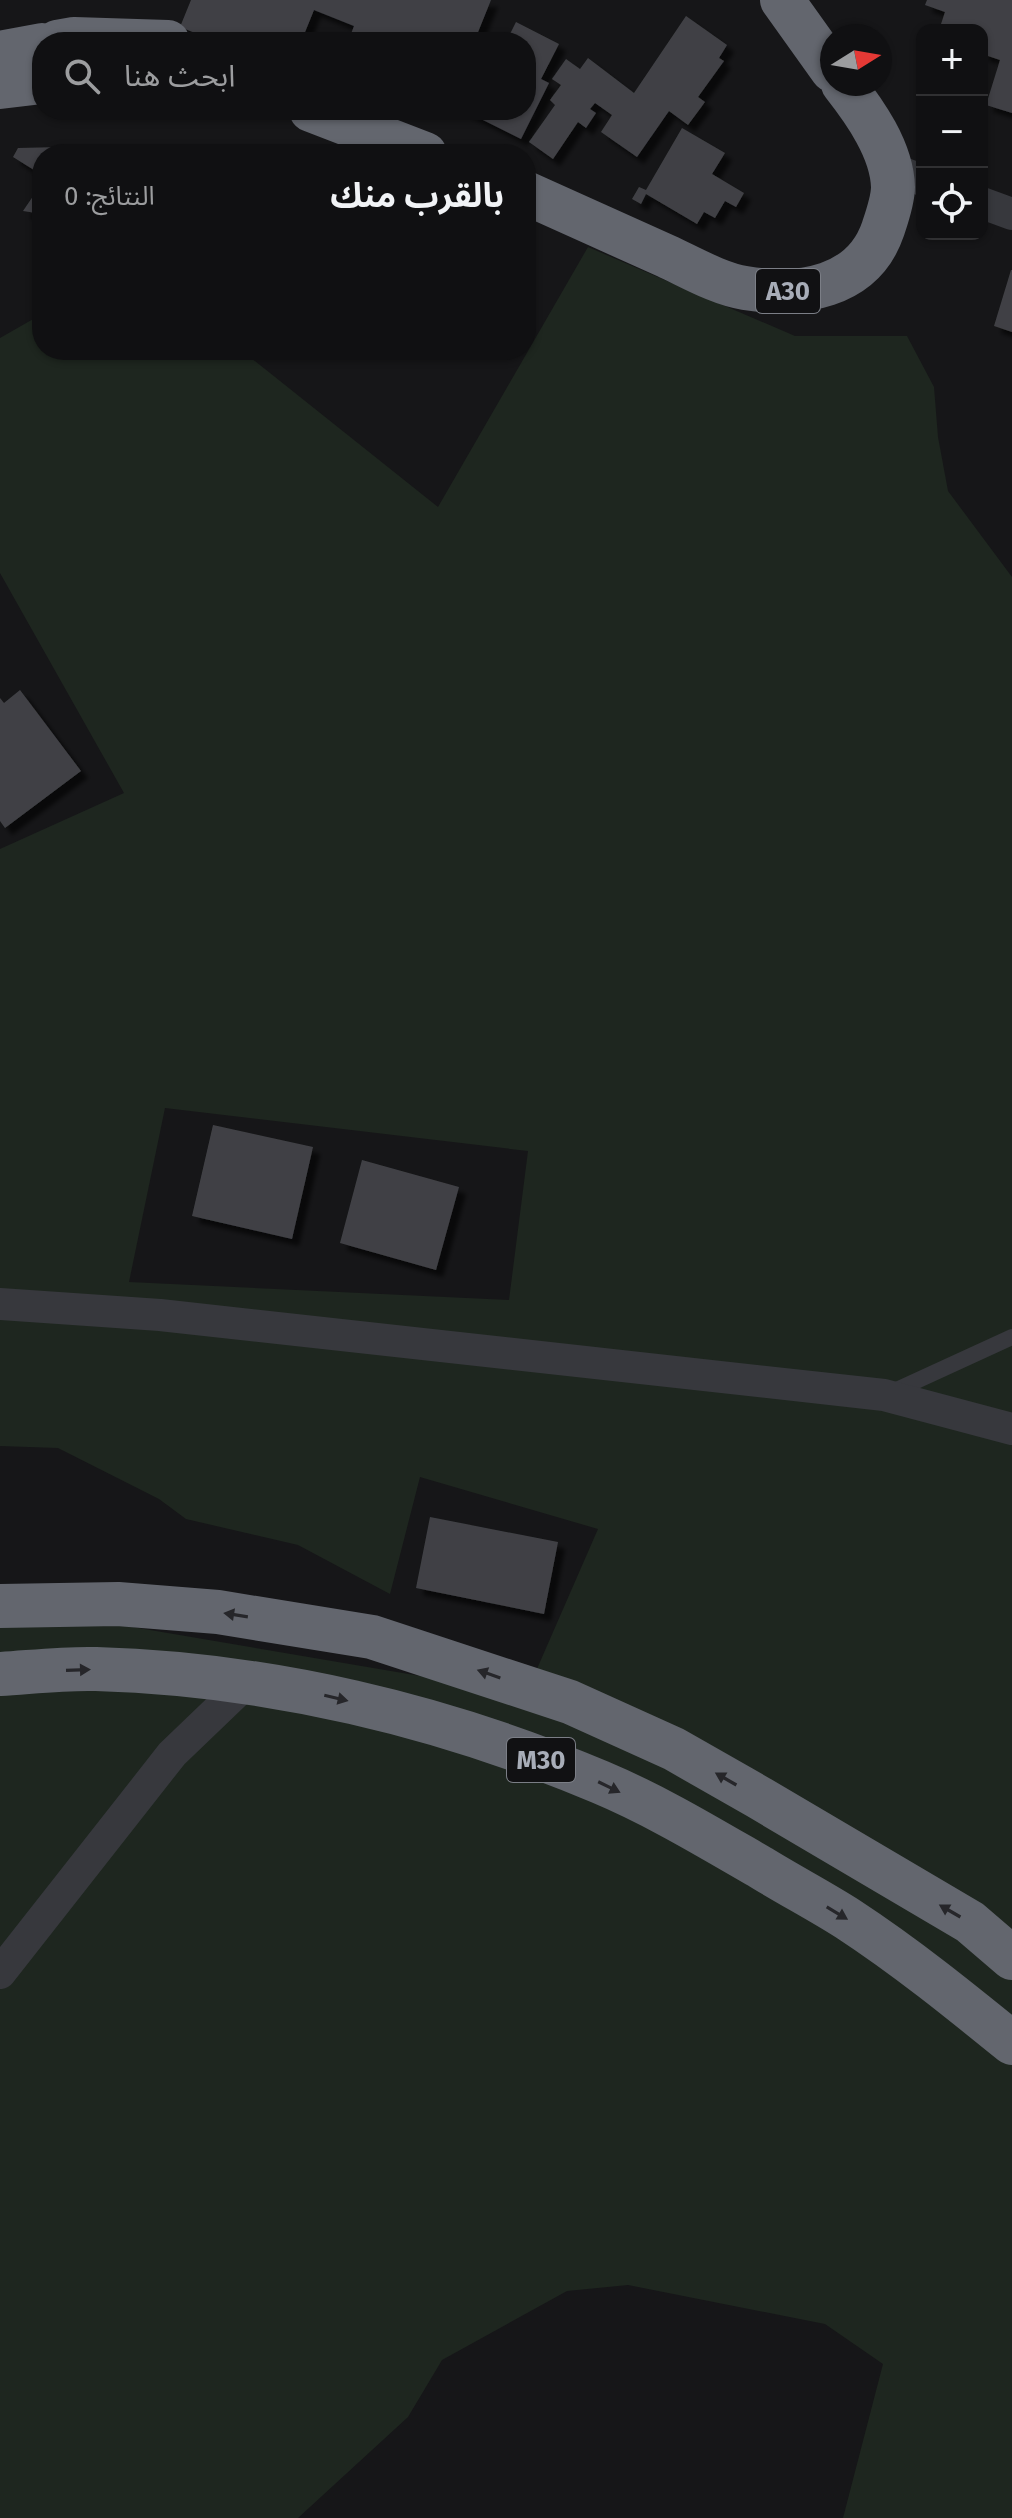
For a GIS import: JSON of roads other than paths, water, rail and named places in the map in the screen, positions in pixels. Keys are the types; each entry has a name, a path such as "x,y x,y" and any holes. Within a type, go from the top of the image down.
{"highway":[{"path":"782,0 820,53"},
{"path":"0,53 32,47"},
{"path":"0,87 32,83"},
{"name":"A30","path":"536,198 743,288 783,291 817,289 846,278 867,259 876,245 893,189 906,174 851,96"},
{"path":"337,120 399,144"},
{"name":"M30","path":"0,1606 118,1604 218,1612 358,1635 458,1663 570,1702 674,1749 970,1922 1012,1958"},
{"name":"M30","path":"0,1674 94,1669 175,1674 246,1683 382,1709 488,1739 602,1783 708,1837 848,1919 943,1987 1012,2043"}],"street":[{"path":"988,205 1012,214"},
{"path":"0,1304 160,1315 884,1395 1012,1429"},
{"path":"0,1973 172,1754 246,1683"}],"lane":[{"path":"884,1395 1012,1337"}]}
